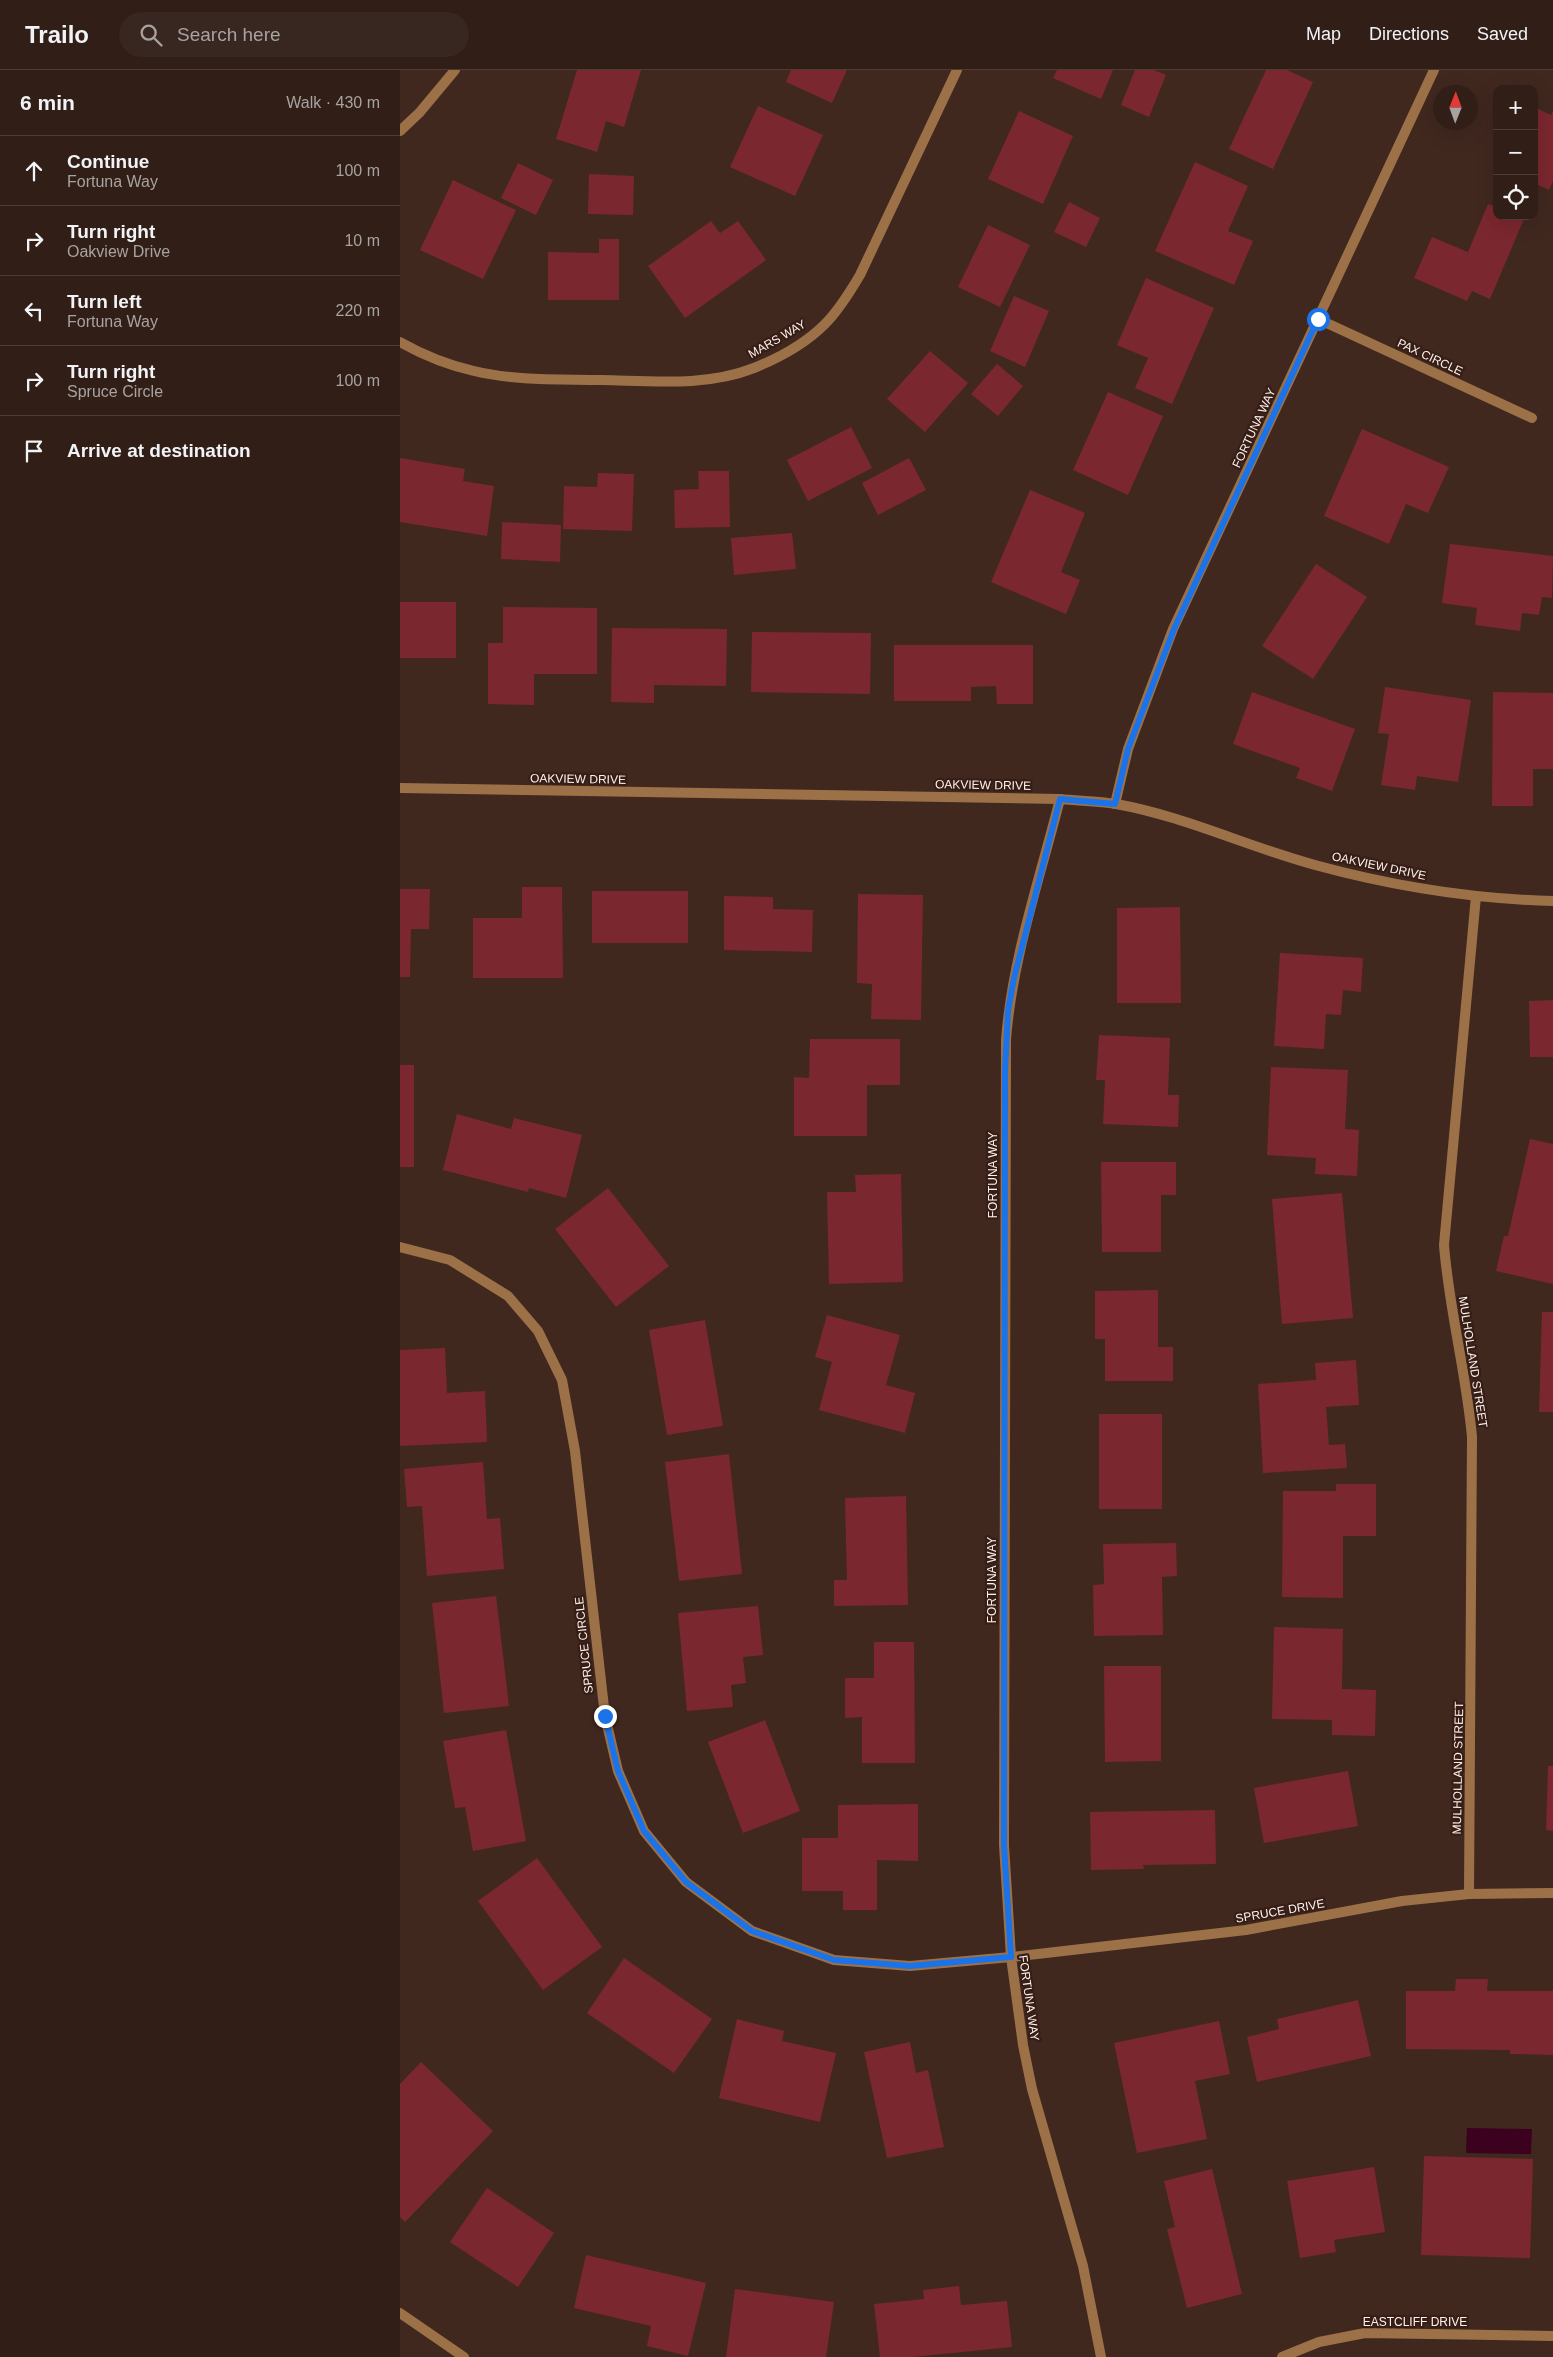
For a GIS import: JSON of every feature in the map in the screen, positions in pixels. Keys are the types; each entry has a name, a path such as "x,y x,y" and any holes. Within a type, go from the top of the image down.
{"street":[{"path":"400,131 420,112 455,70"},
{"name":"MARS WAY","path":"400,342 435,359 472,371 506,377 690,382 728,376 754,368 803,341 825,324 844,301 860,275 957,70"},
{"name":"FORTUNA WAY","path":"1115,804 1128,749 1174,629 1434,70"},
{"name":"PAX CIRCLE","path":"1318,319 1532,418"},
{"name":"OAKVIEW DRIVE","path":"400,788 1060,799 1115,804 1170,817 1314,865 1405,885 1476,896 1553,901"},
{"name":"FORTUNA WAY","path":"1060,799 1014,978 1008,1011 1006,1040 1004,1845 1011,1957 1019,2021 1032,2088 1072,2223 1101,2357"},
{"name":"MULHOLLAND STREET","path":"1470,1894 1473,1446 1469,1400 1450,1299 1444,1245 1476,896"},
{"name":"SPRUCE CIRCLE","path":"400,1247 450,1260 508,1296 538,1331 562,1380 575,1451 604,1708 609,1735 618,1771 644,1831 686,1882 752,1931 834,1960 910,1966 1011,1957"},
{"name":"SPRUCE DRIVE","path":"1011,1957 1246,1930 1402,1901 1470,1894 1553,1893"},
{"path":"400,2313 464,2357"},
{"name":"EASTCLIFF DRIVE","path":"1282,2357 1319,2342 1365,2333 1553,2336"}],"shaded area":[{"path":"1467,2128 1532,2129 1531,2154 1466,2153"}],"building":[{"path":"577,70 641,70 624,127 606,121 597,152 556,139"},
{"path":"791,70 847,70 832,103 786,82"},
{"path":"1057,70 1113,70 1101,99 1053,78"},
{"path":"1135,70 1154,70 1166,75 1149,117 1121,105"},
{"path":"1266,70 1287,70 1313,82 1273,169 1229,149"},
{"path":"758,106 823,135 795,196 730,167"},
{"path":"1538,109 1551,115 1553,111 1553,181 1549,190 1538,185"},
{"path":"1019,111 1073,136 1043,204 988,179"},
{"path":"1195,162 1248,186 1228,231 1253,241 1234,285 1155,251"},
{"path":"518,163 553,180 536,215 501,198"},
{"path":"589,174 634,176 633,215 588,214"},
{"path":"453,180 516,210 483,279 420,250"},
{"path":"1069,202 1100,218 1086,247 1054,232"},
{"path":"1488,204 1493,206 1493,220 1524,220 1490,299 1472,291 1467,301 1414,278 1432,237 1468,252"},
{"path":"711,221 720,233 738,221 766,260 685,318 648,266"},
{"path":"988,225 1030,245 1000,307 958,287"},
{"path":"599,239 619,239 619,300 548,300 548,252 599,253"},
{"path":"1146,278 1214,308 1172,404 1135,388 1148,358 1117,345"},
{"path":"1014,296 1049,311 1025,367 990,351"},
{"path":"930,351 968,383 925,432 887,399"},
{"path":"997,364 1023,386 998,416 971,394"},
{"path":"1108,392 1163,416 1128,495 1073,470"},
{"path":"851,427 872,468 808,501 787,460"},
{"path":"1362,429 1449,467 1428,513 1406,504 1389,544 1324,516"},
{"path":"400,458 465,469 463,481 494,486 487,536 400,522"},
{"path":"909,458 926,490 878,515 862,483"},
{"path":"698,471 729,471 730,527 675,528 674,490 699,489"},
{"path":"598,473 634,474 632,531 563,529 564,486 597,487"},
{"path":"1030,490 1085,513 1061,572 1080,580 1066,614 991,582"},
{"path":"502,522 561,525 560,562 501,559"},
{"path":"792,533 796,569 734,575 731,538"},
{"path":"1450,544 1553,556 1552,598 1542,597 1539,615 1522,613 1520,631 1475,625 1477,608 1442,603"},
{"path":"1316,564 1367,597 1313,679 1262,646"},
{"path":"400,602 456,602 456,658 400,658"},
{"path":"503,607 597,608 597,674 534,674 534,705 488,704 488,643 503,643"},
{"path":"612,628 727,629 726,686 654,685 654,703 611,702"},
{"path":"752,632 871,633 870,694 751,692"},
{"path":"894,645 1033,645 1033,704 997,704 996,686 971,687 971,701 894,701"},
{"path":"1385,687 1471,700 1458,782 1417,776 1415,790 1381,785 1389,734 1378,733"},
{"path":"1252,692 1355,729 1332,791 1296,778 1300,768 1233,744"},
{"path":"1493,692 1553,693 1553,769 1533,769 1533,806 1492,806"},
{"path":"522,887 562,887 563,978 473,978 473,918 522,918"},
{"path":"400,889 430,889 429,929 411,929 410,977 400,977"},
{"path":"592,891 688,891 688,943 592,943"},
{"path":"858,894 923,895 921,1020 871,1019 872,984 857,983"},
{"path":"724,896 773,897 773,909 813,910 812,952 724,950"},
{"path":"1180,907 1181,1003 1117,1003 1117,908"},
{"path":"1280,953 1363,958 1361,992 1343,990 1341,1015 1326,1014 1324,1049 1274,1046"},
{"path":"1553,1000 1553,1057 1530,1057 1529,1001"},
{"path":"1099,1035 1170,1038 1168,1095 1179,1095 1178,1127 1103,1124 1105,1080 1096,1080"},
{"path":"810,1039 900,1039 900,1085 867,1085 867,1136 794,1136 794,1077 809,1078"},
{"path":"400,1065 414,1065 414,1167 400,1167"},
{"path":"1271,1067 1348,1070 1345,1129 1359,1130 1357,1176 1315,1174 1316,1158 1267,1155"},
{"path":"457,1114 511,1129 514,1118 582,1135 566,1198 529,1188 528,1192 443,1170"},
{"path":"1530,1139 1553,1144 1553,1284 1496,1271 1504,1236 1508,1236"},
{"path":"1101,1162 1176,1162 1176,1195 1161,1195 1161,1252 1102,1252"},
{"path":"901,1174 903,1282 829,1284 827,1192 856,1192 855,1175"},
{"path":"608,1188 669,1266 616,1307 555,1229"},
{"path":"1342,1193 1353,1318 1282,1324 1272,1199"},
{"path":"1158,1290 1158,1347 1173,1347 1173,1381 1105,1381 1105,1339 1095,1339 1095,1291"},
{"path":"1542,1312 1553,1312 1553,1412 1539,1412"},
{"path":"827,1315 900,1335 886,1385 915,1393 905,1433 819,1410 832,1362 815,1357"},
{"path":"705,1320 723,1426 667,1435 649,1330"},
{"path":"445,1348 447,1393 485,1391 487,1442 400,1446 400,1350"},
{"path":"1356,1360 1359,1405 1326,1407 1329,1445 1345,1444 1347,1468 1263,1473 1258,1384 1316,1380 1315,1363"},
{"path":"1099,1414 1162,1414 1162,1509 1099,1509"},
{"path":"729,1454 742,1574 679,1581 665,1462"},
{"path":"483,1462 487,1519 500,1518 504,1569 427,1576 422,1506 407,1507 404,1469"},
{"path":"1336,1484 1376,1484 1376,1536 1343,1536 1343,1598 1282,1597 1283,1491 1336,1491"},
{"path":"906,1496 908,1605 834,1606 834,1580 847,1580 845,1498"},
{"path":"1176,1543 1177,1576 1162,1577 1163,1635 1094,1636 1093,1585 1104,1584 1103,1544"},
{"path":"496,1596 509,1706 444,1713 432,1603"},
{"path":"758,1606 763,1655 743,1657 746,1683 731,1685 733,1707 687,1711 678,1613"},
{"path":"1274,1627 1343,1629 1342,1689 1376,1690 1375,1736 1332,1735 1332,1720 1272,1719"},
{"path":"874,1642 914,1642 915,1763 862,1763 862,1717 845,1718 845,1678 874,1678"},
{"path":"1104,1666 1161,1666 1161,1761 1105,1762"},
{"path":"765,1720 800,1811 743,1833 708,1742"},
{"path":"506,1730 526,1841 473,1851 465,1807 455,1808 443,1741"},
{"path":"1548,1766 1553,1766 1553,1831 1546,1830"},
{"path":"1348,1771 1358,1826 1264,1843 1254,1788"},
{"path":"918,1804 918,1861 877,1860 877,1910 843,1910 843,1891 802,1891 802,1838 838,1838 838,1805"},
{"path":"1215,1810 1216,1864 1143,1865 1144,1869 1091,1870 1090,1812"},
{"path":"537,1858 602,1947 543,1990 478,1901"},
{"path":"624,1958 712,2019 674,2073 587,2013"},
{"path":"1456,1979 1488,1979 1487,1991 1553,1991 1553,2055 1510,2054 1510,2050 1406,2049 1406,1991 1455,1991"},
{"path":"1358,2000 1371,2056 1257,2082 1247,2037 1279,2029 1277,2019"},
{"path":"737,2019 784,2031 782,2041 836,2053 820,2122 719,2098"},
{"path":"1219,2021 1230,2074 1195,2081 1207,2139 1137,2153 1114,2043"},
{"path":"910,2042 916,2073 928,2070 944,2147 887,2158 864,2052"},
{"path":"421,2062 493,2131 405,2222 400,2217 400,2084"},
{"path":"1424,2156 1533,2159 1530,2258 1421,2255"},
{"path":"1374,2167 1385,2232 1334,2240 1336,2252 1300,2258 1287,2181"},
{"path":"1212,2169 1242,2294 1187,2308 1167,2229 1175,2227 1164,2181"},
{"path":"487,2188 554,2233 518,2287 450,2242"},
{"path":"586,2255 706,2283 688,2356 647,2346 651,2326 574,2308"},
{"path":"959,2286 961,2305 1007,2301 1012,2347 912,2357 880,2357 874,2304 924,2299 923,2290"},
{"path":"735,2289 834,2302 826,2357 726,2357"}],"route":[{"path":"605,1716 618,1771 644,1831 686,1882 752,1931 834,1960 910,1966 1011,1957 1004,1845 1005,1071 1008,1011 1014,978 1060,799 1115,804 1128,749 1174,629 1318,319"}]}
